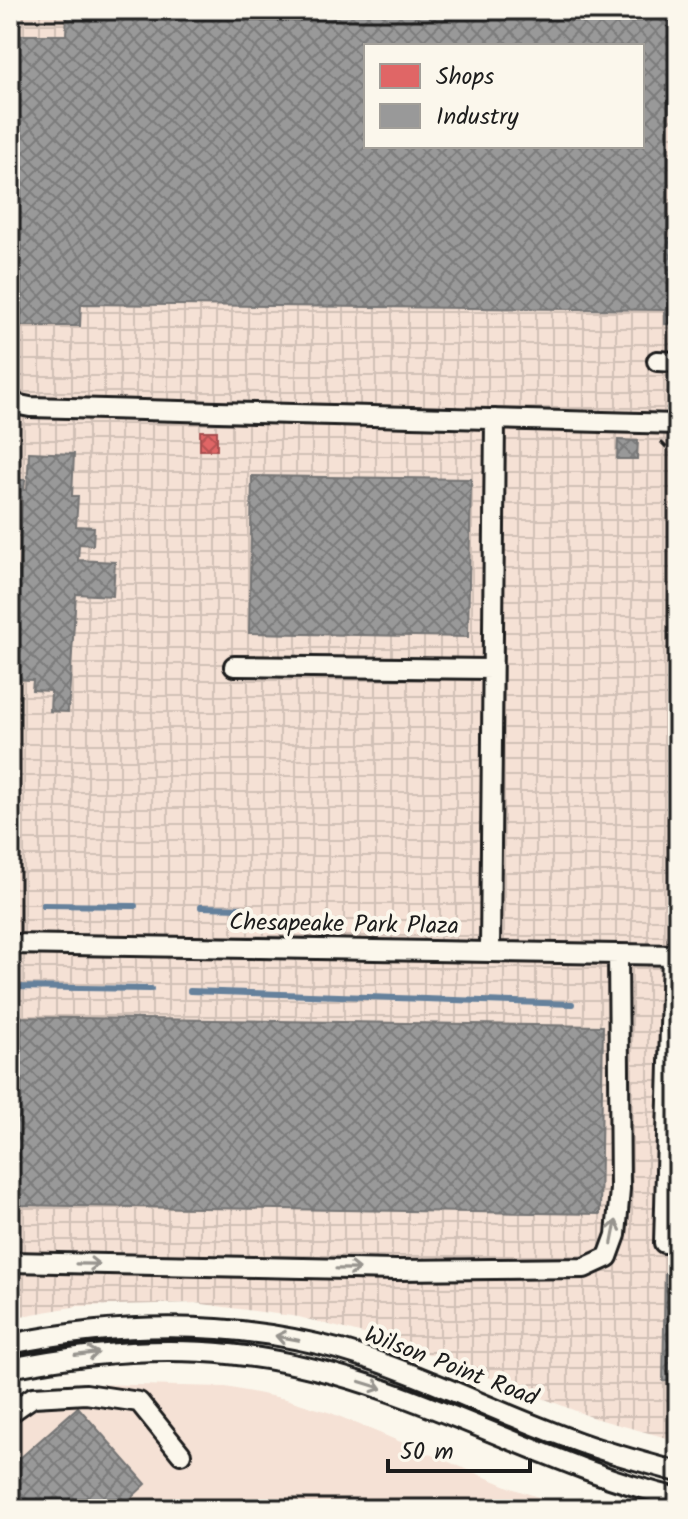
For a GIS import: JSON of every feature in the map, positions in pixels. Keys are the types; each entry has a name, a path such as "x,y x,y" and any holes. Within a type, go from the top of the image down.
{"street":[{"path":"657,361 678,362"},
{"path":"10,403 30,407 678,424"},
{"path":"490,952 495,419"},
{"path":"234,666 492,669"},
{"name":"Chesapeake Park Plaza","path":"10,944 675,955"},
{"path":"10,1262 427,1270 584,1268 608,1257 616,1235 620,1189 618,954"},
{"path":"675,955 672,1167 664,1243 678,1243"},
{"name":"Wilson Point Road","path":"10,1344 105,1329 178,1327 234,1329 285,1337 340,1350 417,1375 575,1441 678,1472"},
{"name":"Wilson Point Road","path":"10,1368 120,1350 198,1350 286,1362 387,1391 576,1466 678,1498"},
{"path":"10,1413 33,1397 86,1394 139,1402 181,1454"}],"path":[{"path":"669,628 678,628"}],"shaded area":[{"path":"10,10 678,10 678,1441 594,1418 405,1345 299,1317 195,1303 78,1306 10,1318"},
{"path":"91,1384 226,1387 286,1399 331,1413 514,1489 574,1509 10,1509 10,1399"}],"building: Shops":[{"path":"200,431 217,431 217,450 200,450"}],"building: Industry":[{"path":"67,10 652,10 652,19 670,19 667,238 678,238 678,325 665,324 665,310 81,304 80,326 10,326 10,35 66,35"},
{"path":"618,440 638,441 637,459 617,459"},
{"path":"29,452 74,454 72,496 78,496 76,526 94,527 93,545 79,544 78,560 115,562 113,596 76,594 68,712 50,711 51,691 32,690 33,680 11,679 13,639 10,639 10,598 18,598 22,497 13,497 14,480 25,480 24,490 27,490"},
{"path":"252,476 471,479 468,637 249,633"},
{"path":"10,1017 603,1026 600,1214 10,1205"},
{"path":"665,1273 678,1273 678,1382 663,1381"},
{"path":"78,1407 146,1484 119,1509 10,1509 10,1467"}],"waterway":[{"path":"43,905 135,906"},
{"path":"201,907 241,908"},
{"path":"10,987 151,989"},
{"path":"190,991 572,1004"}]}
